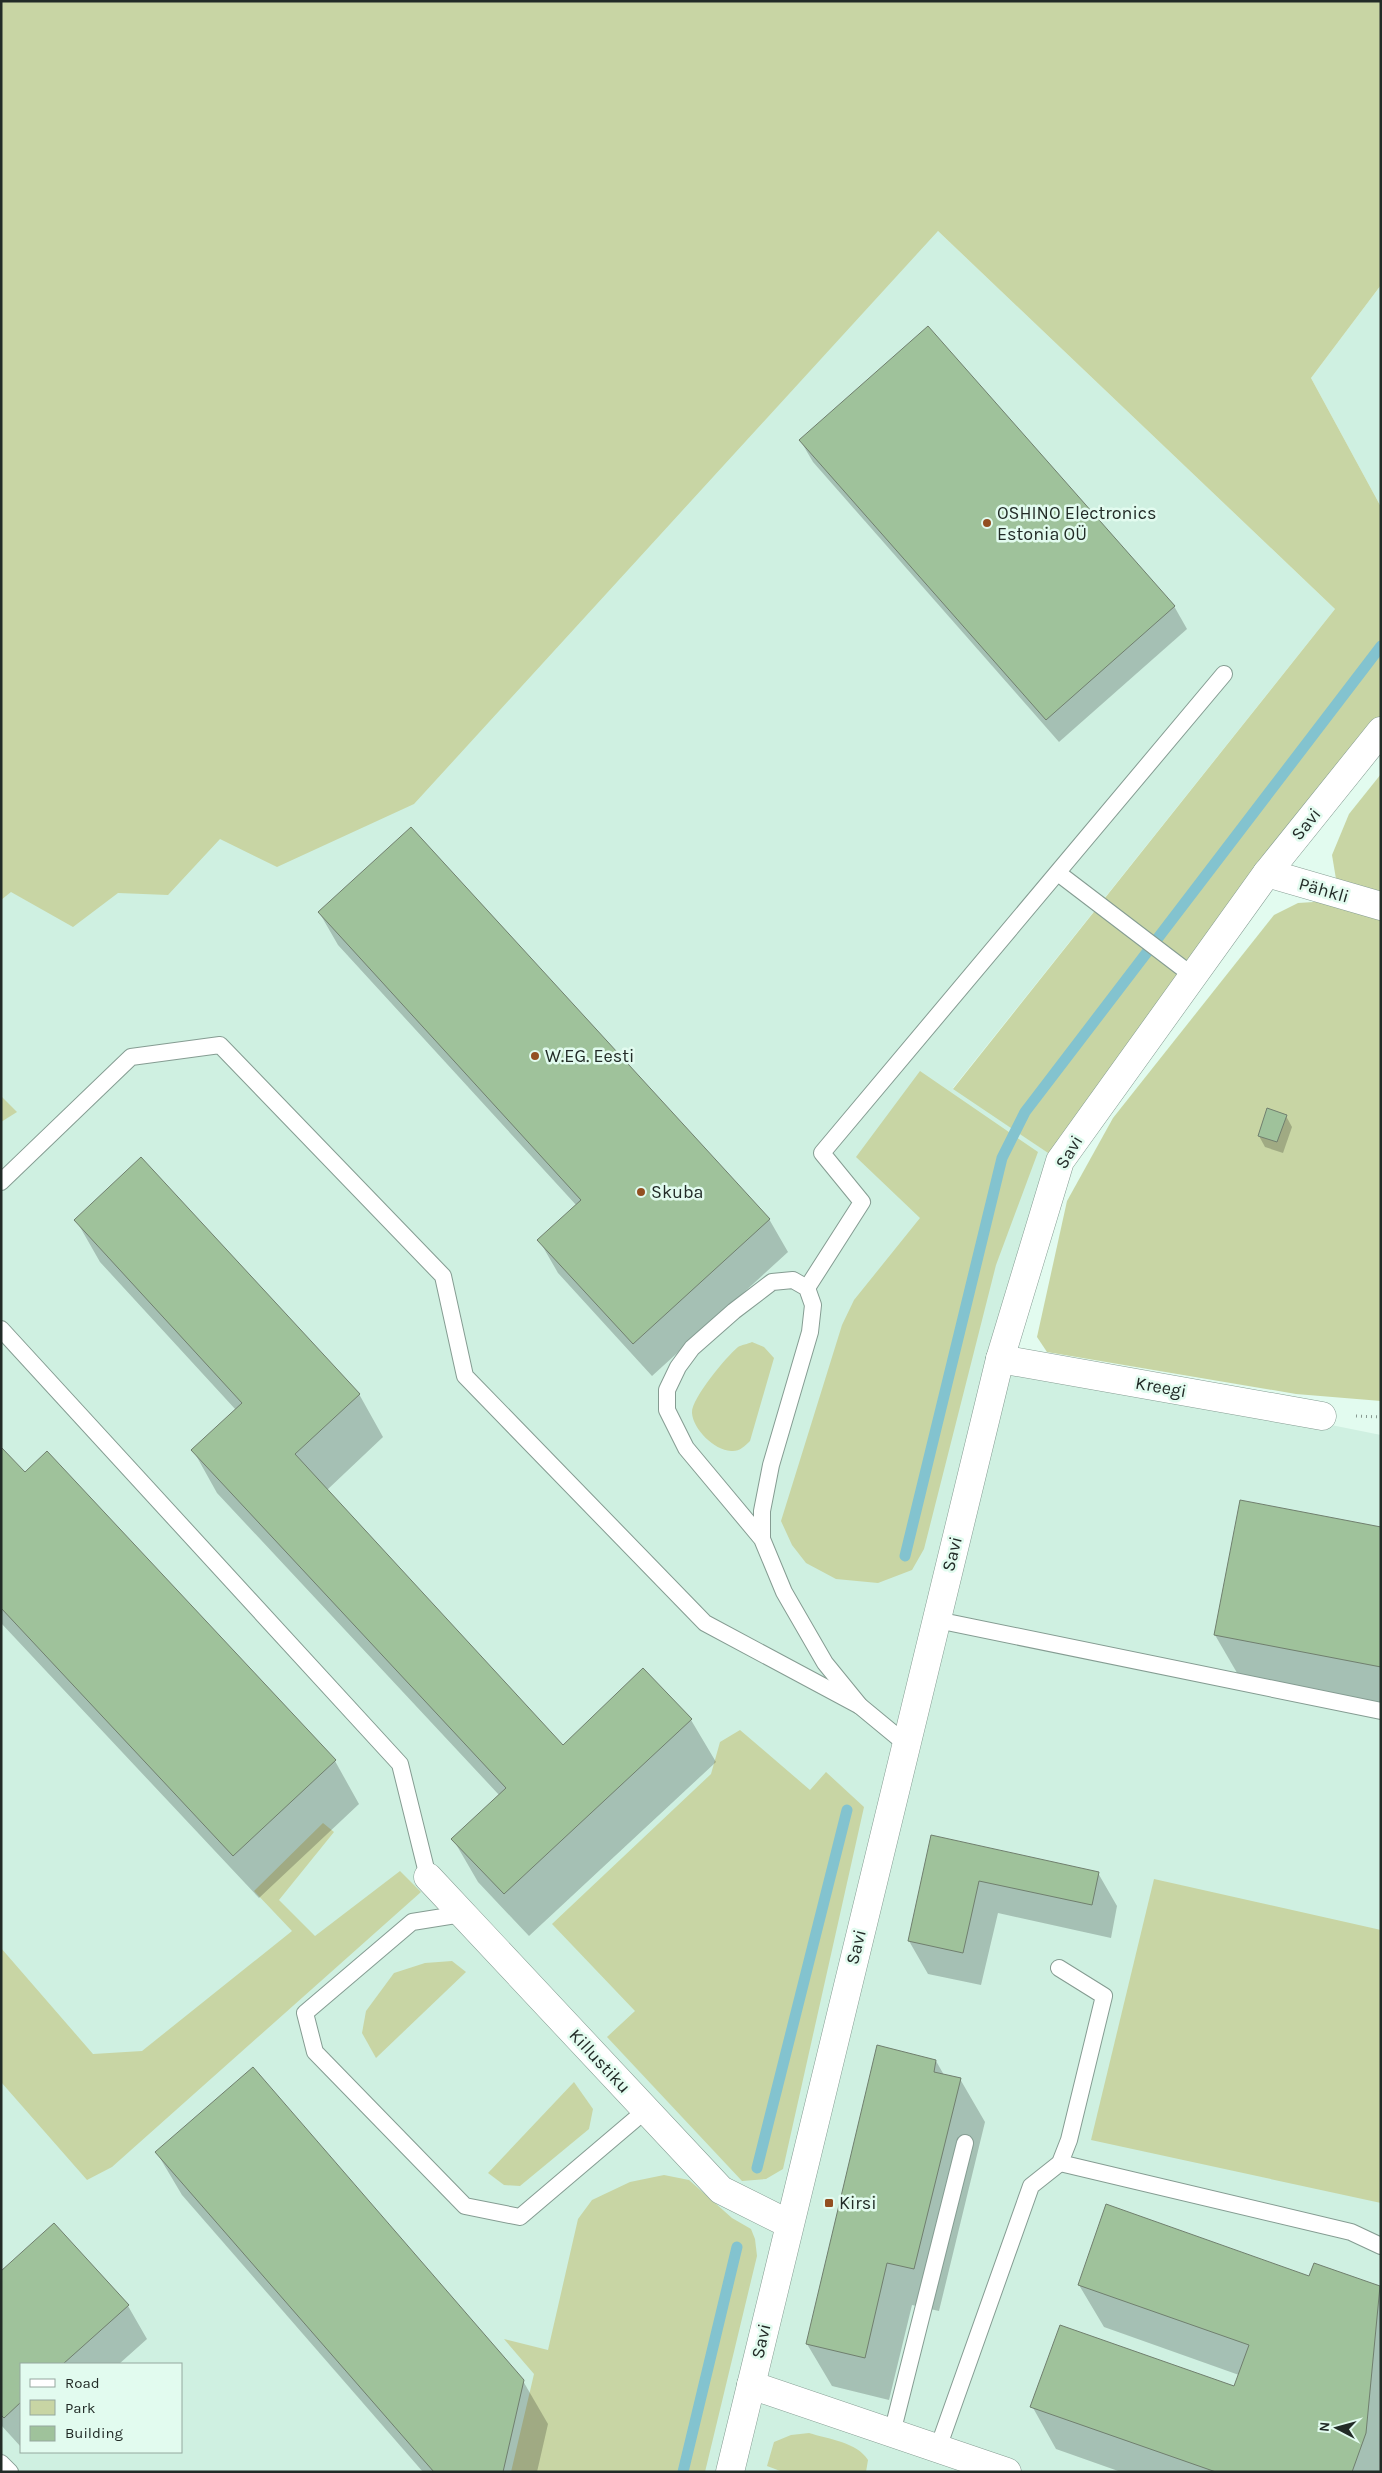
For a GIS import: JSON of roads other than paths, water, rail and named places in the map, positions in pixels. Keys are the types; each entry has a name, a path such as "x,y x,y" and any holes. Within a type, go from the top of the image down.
{"street":[{"name":"Savi","path":"730,2472 1000,1359 1060,1161 1267,874 1381,731"},
{"name":"Pähkli","path":"1267,874 1381,906"},
{"name":"Kreegi","path":"1000,1359 1322,1416"},
{"name":"Killustiku","path":"428,1878 721,2190 789,2224"},
{"path":"751,2385 1007,2472"}],"lane":[{"path":"807,1288 862,1202 822,1153 1224,674"},
{"path":"1058,873 1193,976"},
{"path":"1,1182 131,1057 220,1046 443,1276 465,1376 706,1623 860,1706"},
{"path":"762,1539 762,1511 771,1465 810,1332 813,1305 807,1288 793,1280 772,1282 734,1311 692,1348 678,1367 667,1390 667,1410 686,1448 762,1539 784,1592 824,1663 860,1706 906,1744"},
{"path":"1,1330 400,1764 428,1878"},
{"path":"936,1620 1381,1711"},
{"path":"462,1914 412,1922 305,2013 315,2052 465,2206 520,2217 646,2110"},
{"path":"938,2448 1030,2186 1060,2163 1069,2140 1104,1996 1059,1968"},
{"path":"892,2433 965,2143"},
{"path":"1060,2163 1351,2232 1381,2246"},
{"path":"1,2463 10,2472"}],"waterway":[{"path":"905,1556 1002,1158 1025,1112 1381,646"},
{"path":"757,2168 847,1810"},
{"path":"683,2472 737,2247"}],"place":[{"name":"OSHINO Electronics Estonia OÜ","path":"987,523"},
{"name":"W.EG. Eesti","path":"535,1056"},
{"name":"Skuba","path":"641,1192"},
{"name":"Kirsi","path":"829,2203"}]}
